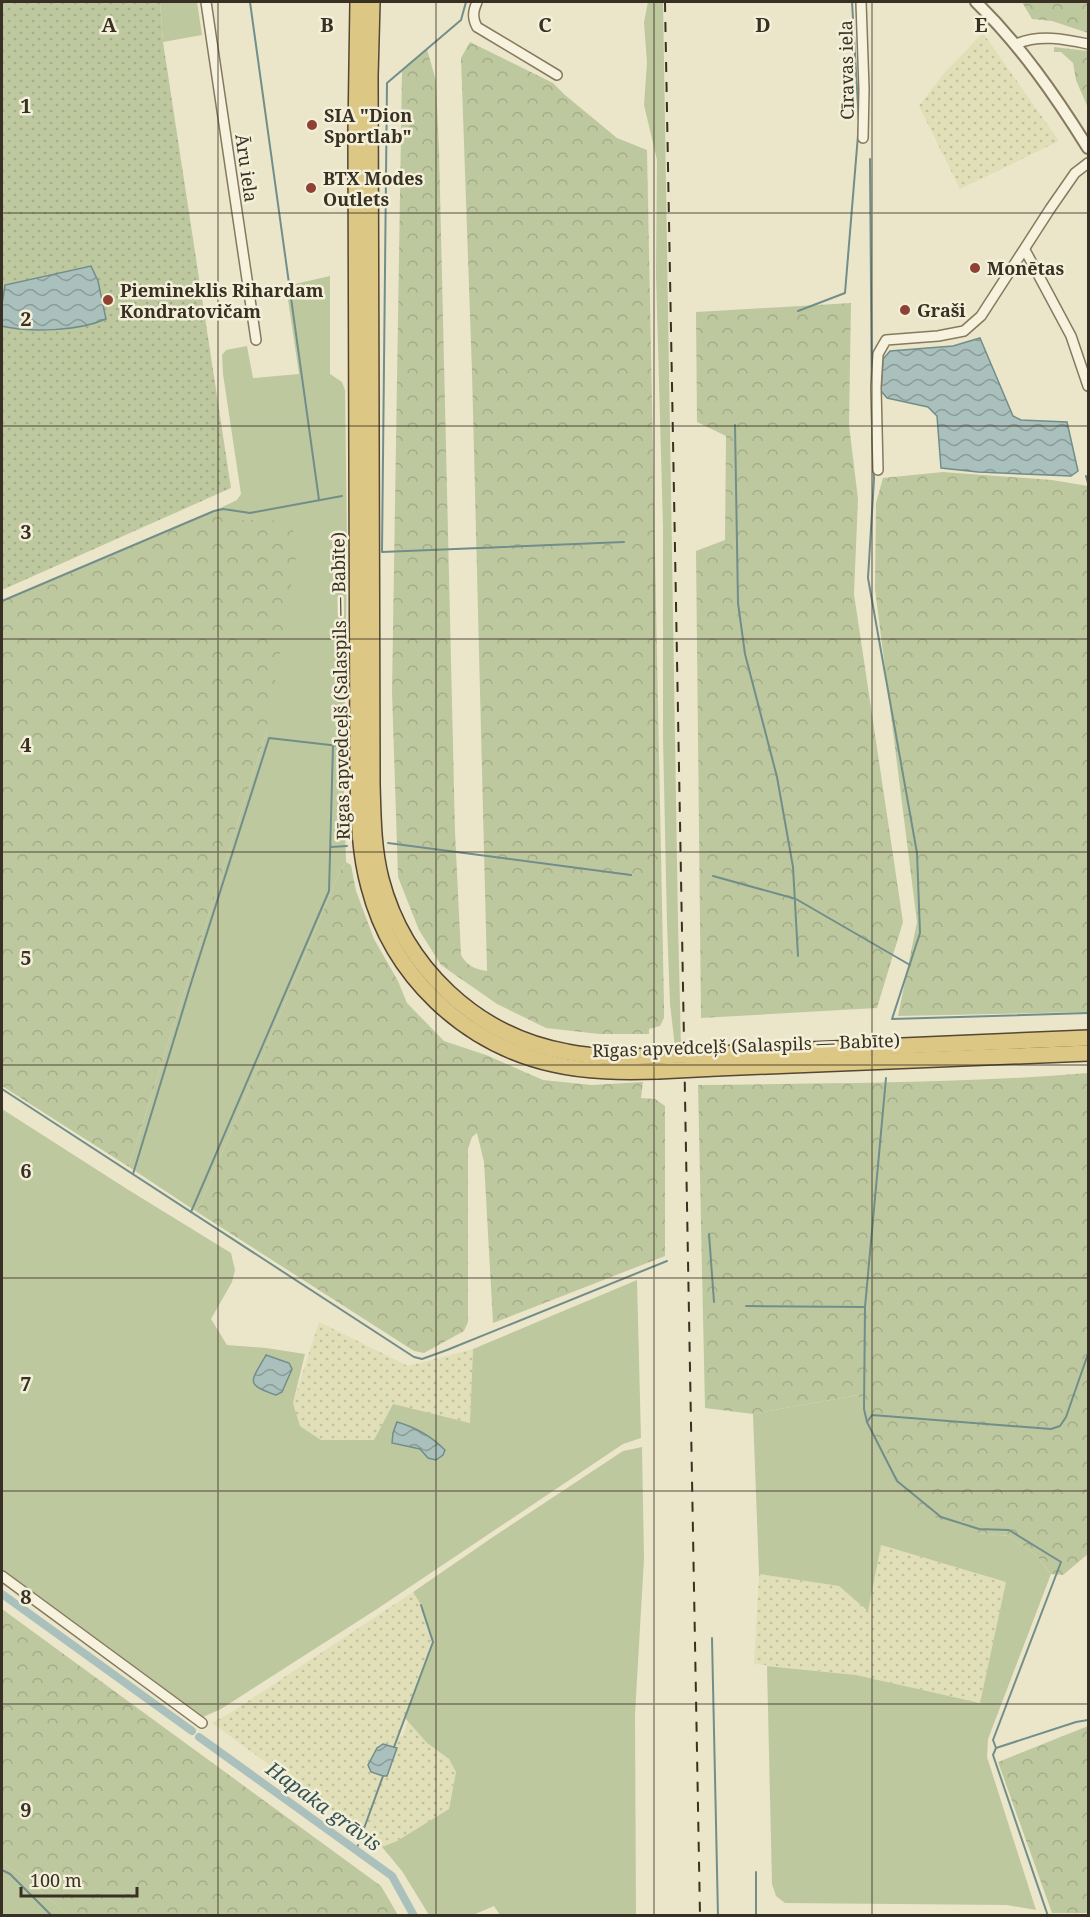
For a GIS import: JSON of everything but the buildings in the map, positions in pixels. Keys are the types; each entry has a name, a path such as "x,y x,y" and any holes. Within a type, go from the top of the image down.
{"highway":[{"name":"Rīgas apvedceļš (Salaspils — Babīte)","path":"358,2 364,49 372,793 376,851 385,892 401,932 422,966 454,999 488,1022 524,1040 566,1052 658,1063 1089,1053"},
{"name":"Rīgas apvedceļš (Salaspils — Babīte)","path":"364,49 372,2"},
{"name":"Rīgas apvedceļš (Salaspils — Babīte)","path":"716,1061 1089,1038"}],"street":[{"name":"Āru iela","path":"206,2 256,340"},
{"path":"477,2 473,20 477,27 556,75"},
{"name":"Cīravas iela","path":"861,2 863,138"},
{"path":"976,2 1016,44 1058,99 1089,148"},
{"path":"1016,44 1027,39 1040,38 1089,44"},
{"path":"878,470 876,387 878,354 881,346 886,340 938,336 964,331 981,316 1075,173 1089,163"},
{"path":"1025,250 1071,336 1089,386"},
{"path":"2,1576 202,1723"}],"green space":[{"path":"2,2 160,2 163,42 231,488 2,590"},
{"path":"160,2 197,2 202,35 163,42"},
{"path":"648,2 663,2 681,1047 675,1047 670,1004 667,924 663,738 663,527 656,275 657,160 644,105 647,63 644,22"},
{"path":"1022,2 1088,2 1088,33 1052,21 1032,19"},
{"path":"983,33 1059,141 960,189 919,106 945,72"},
{"path":"470,42 553,83 617,138 647,150 664,1005 664,1018 660,1026 649,1029 649,1034 599,1034 546,1028 497,1004 441,965 419,930 398,877 392,692 402,70 427,49 436,81 439,149 455,831 461,955 472,966 487,971 472,372 461,58"},
{"path":"1054,47 1088,51 1088,108 1076,80 1073,63 1061,52 1054,52"},
{"path":"330,276 330,374 342,382 345,390 347,539 344,794 346,862 340,871 197,1212 129,1167 267,730 270,520 242,520 223,509 214,511 237,500 241,494 222,355 226,350 247,346 253,378 299,374 286,286"},
{"path":"851,303 849,425 858,499 854,594 903,922 877,1008 701,1018 696,551 725,540 726,436 697,422 696,312"},
{"path":"943,472 1052,480 1088,486 1088,1012 898,1016 917,922 875,589 876,503 883,478"},
{"path":"223,509 236,512 242,520 292,523 297,551 267,730 129,1167 2,1086 2,601"},
{"path":"346,862 351,865 356,891 374,939 398,981 407,1003 444,1041 486,1055 543,1080 592,1085 643,1082 641,1098 655,1099 665,1106 665,1256 493,1323 484,1162 477,1133 472,1137 468,1149 468,1322 464,1331 424,1353 414,1351 197,1212 340,871"},
{"path":"1088,1073 1088,1554 1063,1575 1051,1574 1036,1555 1009,1536 977,1533 939,1519 910,1503 872,1434 858,1395 753,1414 705,1408 698,1085 942,1081"},
{"path":"2,1109 231,1253 235,1270 232,1282 211,1319 227,1345 305,1354 293,1403 300,1426 321,1440 374,1440 393,1404 470,1423 473,1349 637,1280 641,1438 623,1444 377,1609 221,1709 203,1717 2,1571"},
{"path":"319,1322 408,1366 473,1349 470,1423 393,1405 374,1440 321,1440 300,1426 293,1403"},
{"path":"858,1395 872,1434 977,1533 1009,1536 1036,1555 1051,1574 988,1739 987,1757 1036,1910 1007,1905 785,1903 776,1896 772,1884 767,1666 856,1675 980,1703 1006,1582 881,1545 868,1611 839,1586 759,1574 753,1414"},
{"path":"642,1447 644,1559 635,1714 636,1915 500,1915 494,1906 473,1915 429,1915 402,1871 382,1847 397,1841 449,1809 456,1772 449,1759 427,1743 405,1718 433,1642 421,1605 413,1592 623,1451"},
{"path":"880,1545 1006,1582 980,1703 856,1675 754,1664 759,1574 839,1586 867,1610"},
{"path":"413,1592 421,1605 433,1642 398,1737 403,1736 408,1721 427,1743 449,1759 456,1772 449,1809 397,1841 382,1847 212,1723"},
{"path":"2,1609 381,1886 398,1915 68,1915 25,1878 2,1862"},
{"path":"1088,1726 1088,1913 1052,1913 998,1762"},
{"path":"2,1862 25,1878 68,1915 2,1915"}],"water":[{"path":"91,266 98,281 106,319 82,326 54,330 26,330 2,326 5,285"},
{"path":"980,338 1013,416 1021,420 1067,422 1078,471 1071,476 941,468 937,416 928,407 887,398 881,391 883,359 890,351 953,346"},
{"path":"266,1355 289,1363 292,1369 282,1392 276,1395 259,1388 253,1381"},
{"path":"397,1422 429,1437 445,1450 443,1455 436,1460 428,1458 420,1449 392,1443"},
{"path":"383,1744 397,1748 387,1776 371,1772 368,1765 377,1748"}],"waterway":[{"path":"250,2 319,500"},
{"path":"466,2 461,20 387,83 382,552 624,542"},
{"path":"798,311 845,293 859,123 852,2"},
{"path":"870,159 872,419"},
{"path":"735,425 738,603 745,654 777,777 793,867 798,956"},
{"path":"872,430 874,479 868,578 917,853 920,933 892,1019 1088,1013"},
{"path":"1086,476 1088,483"},
{"path":"2,601 214,511 223,509 250,513 342,496"},
{"path":"133,1174 269,738 339,746"},
{"path":"191,1212 329,891 333,746"},
{"path":"388,843 631,875"},
{"path":"331,847 347,846"},
{"path":"713,876 796,899 910,965"},
{"path":"886,1078 865,1307 864,1409 867,1422 897,1481 941,1517 979,1529 1009,1530 1061,1562 993,1740 996,1748 1088,1720"},
{"path":"2,1089 414,1357 422,1359 447,1350 667,1261"},
{"path":"709,1234 714,1302"},
{"path":"746,1306 865,1307"},
{"path":"867,1422 872,1415 1051,1429 1060,1426 1066,1417 1088,1354"},
{"name":"Hapaka grāvis","path":"2,1594 192,1731"},
{"path":"394,1747 433,1642 421,1605"},
{"path":"712,1638 718,1916"},
{"name":"Hapaka grāvis","path":"199,1737 392,1876 414,1916"},
{"path":"996,1748 993,1755 1048,1916"},
{"path":"362,1834 383,1776"},
{"name":"Hapaka grāvis","path":"356,1850 358,1845"},
{"path":"2,1870 10,1874 52,1916"},
{"path":"756,1872 756,1916"}],"railway":[{"path":"665,2 700,1916"}],"place":[{"name":"SIA \"Dion Sportlab\"","path":"312,125"},
{"name":"BTX Modes Outlets","path":"311,188"},
{"name":"Monētas","path":"975,268"},
{"name":"Piemineklis Rihardam Kondratovičam","path":"108,300"},
{"name":"Graši","path":"905,310"}]}
